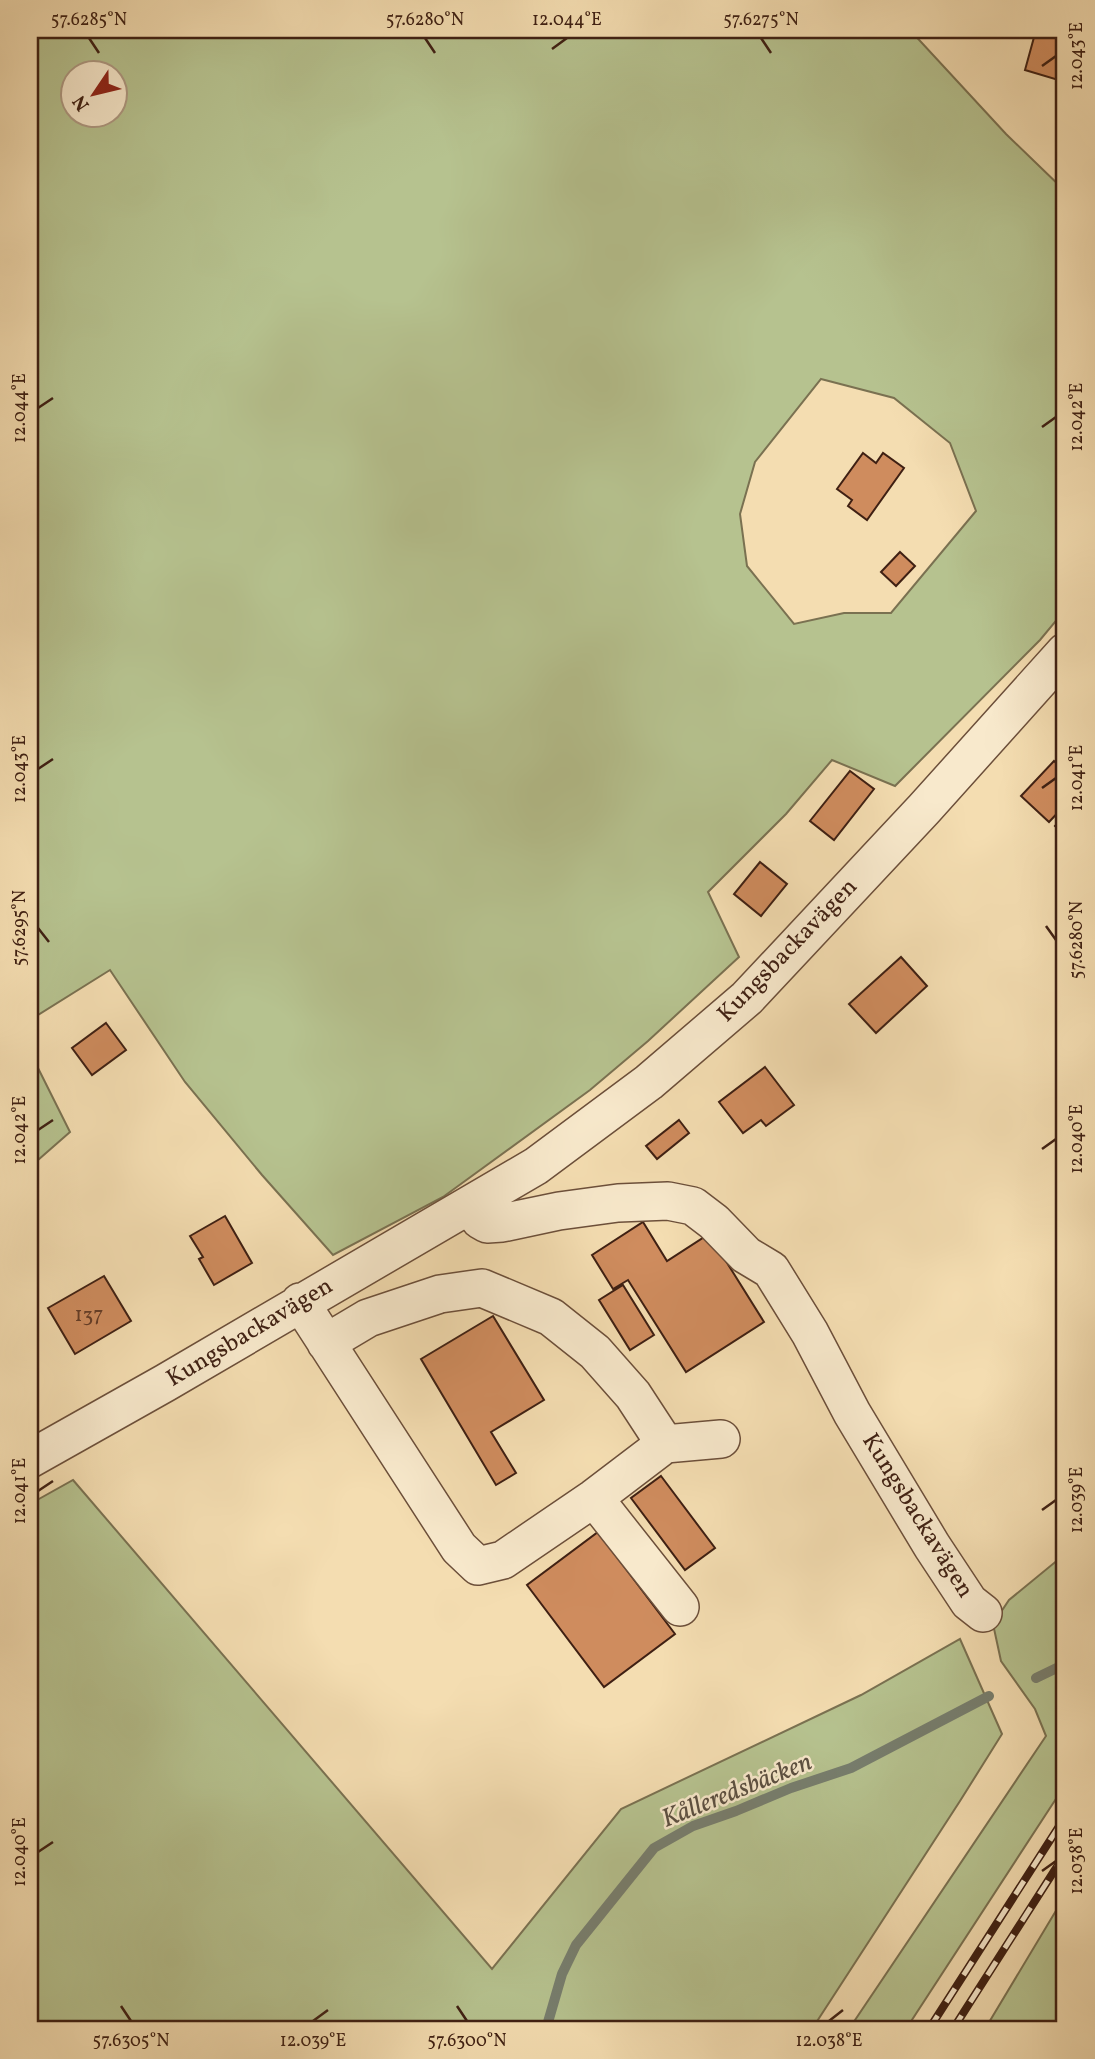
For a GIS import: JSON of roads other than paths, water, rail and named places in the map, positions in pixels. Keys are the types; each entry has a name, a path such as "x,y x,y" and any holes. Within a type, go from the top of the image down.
{"street":[{"name":"Kungsbackavägen","path":"30,1460 536,1166 649,1082 747,998 933,799 1065,652"},
{"name":"Kungsbackavägen","path":"471,1205 480,1220 487,1224 618,1203 668,1201 693,1206 714,1222 746,1255 771,1270 932,1546 969,1602 983,1613"},
{"path":"326,1343 368,1318 440,1294 482,1288 551,1317 595,1352 633,1395 665,1444"},
{"path":"300,1302 459,1548 478,1566 503,1560 594,1498 665,1444 721,1439"},
{"path":"594,1498 680,1607"}],"waterway":[{"name":"Kålleredsbäcken","path":"1036,1678 1065,1664"},
{"name":"Kålleredsbäcken","path":"546,2029 562,1974 576,1945 654,1848 693,1826 851,1768 989,1696"}],"railway":[{"path":"929,2029 1065,1817"},
{"path":"953,2029 1065,1854"}]}
